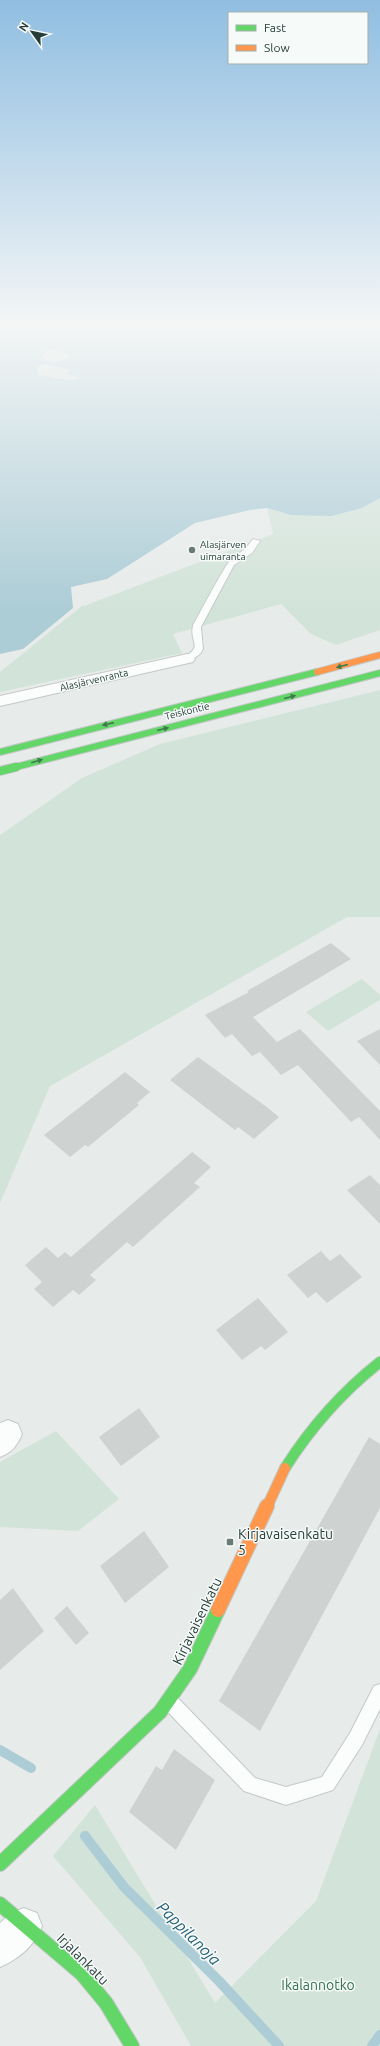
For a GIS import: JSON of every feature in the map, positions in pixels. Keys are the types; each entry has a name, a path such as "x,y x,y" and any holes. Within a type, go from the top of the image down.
{"main road":[{"name":"Teiskontie","path":"0,752 79,731 269,685 380,655"},
{"name":"Teiskontie","path":"0,771 380,673"},
{"name":"Kirjavaisenkatu","path":"0,1864 154,1719 169,1702 181,1685 194,1660 285,1468 299,1445 315,1421 347,1387 380,1362"},
{"name":"Irjalankatu","path":"8,1926 62,1954 103,1999 132,2046"}],"street":[{"name":"Alasjärvenranta","path":"0,701 187,659"}],"lane":[{"path":"187,659 196,654 199,649 197,627 231,564 249,551 256,540"},
{"path":"169,1702 250,1785 286,1796 327,1784 356,1739 380,1692"}],"green space":[{"path":"380,498 380,630 336,645 311,634 281,604 173,634 182,653 0,692 0,672 83,605 84,606 273,534 267,508 291,515 362,508"},
{"path":"380,690 380,917 347,917 50,1086 0,1203 0,835 82,778 160,744"},
{"path":"362,979 380,995 380,1000 328,1031 306,1012"},
{"path":"56,1431 119,1499 78,1531 0,1527 0,1462"},
{"name":"Ikalannotko","path":"380,1729 380,2046 191,2046 140,1957 53,1856 95,1805 215,2003 316,1901"}],"water":[{"path":"0,420 380,420 380,498 362,508 331,516 291,515 267,508 250,510 195,523 107,579 71,587 73,608 23,649 0,654"}],"building":[{"path":"331,943 351,959 253,1017 277,1042 300,1029 380,1111 380,1140 359,1117 351,1122 298,1065 281,1075 260,1052 252,1056 232,1034 225,1038 205,1015 249,992 247,991"},
{"path":"380,1029 380,1065 357,1041"},
{"path":"198,1057 279,1117 254,1139 238,1127 235,1130 170,1080"},
{"path":"125,1072 150,1092 137,1103 139,1105 88,1147 85,1145 70,1157 44,1135"},
{"path":"192,1152 211,1167 194,1183 200,1187 133,1247 127,1242 90,1275 96,1280 79,1295 73,1290 53,1307 34,1289 42,1282 25,1265 46,1247 58,1258 65,1252 71,1257"},
{"path":"370,1175 380,1185 380,1224 347,1190"},
{"path":"321,1251 330,1261 340,1254 362,1277 327,1303 316,1292 308,1298 287,1275"},
{"path":"258,1298 288,1332 265,1350 261,1346 242,1360 216,1330"},
{"path":"139,1408 160,1437 121,1466 99,1437"},
{"path":"369,1437 380,1444 380,1508 260,1731 219,1701"},
{"path":"144,1531 169,1567 125,1603 100,1566"},
{"path":"13,1588 44,1631 0,1670 0,1600"},
{"path":"67,1606 89,1633 76,1645 54,1618"},
{"path":"174,1749 215,1780 176,1850 129,1812 156,1766 162,1770"}],"waterway":[{"name":"Pappilanoja","path":"0,1750 31,1768"},
{"name":"Pappilanoja","path":"85,1836 124,1887 219,1981 279,2046"},
{"path":"372,2046 380,2035"}],"traffic: fast":[{"path":"0,752 317,672"},
{"path":"0,771 380,673"},
{"path":"285,1468 305,1438 327,1410 352,1385 380,1362"},
{"path":"0,1864 160,1712 190,1669 218,1610"},
{"path":"0,1904 82,1974 106,2003 132,2046"}],"traffic: slow":[{"path":"317,672 380,655"},
{"path":"218,1610 285,1468"}],"place":[{"name":"Alasjärven uimaranta","path":"192,550"},
{"name":"Kirjavaisenkatu 5","path":"230,1542"}]}
